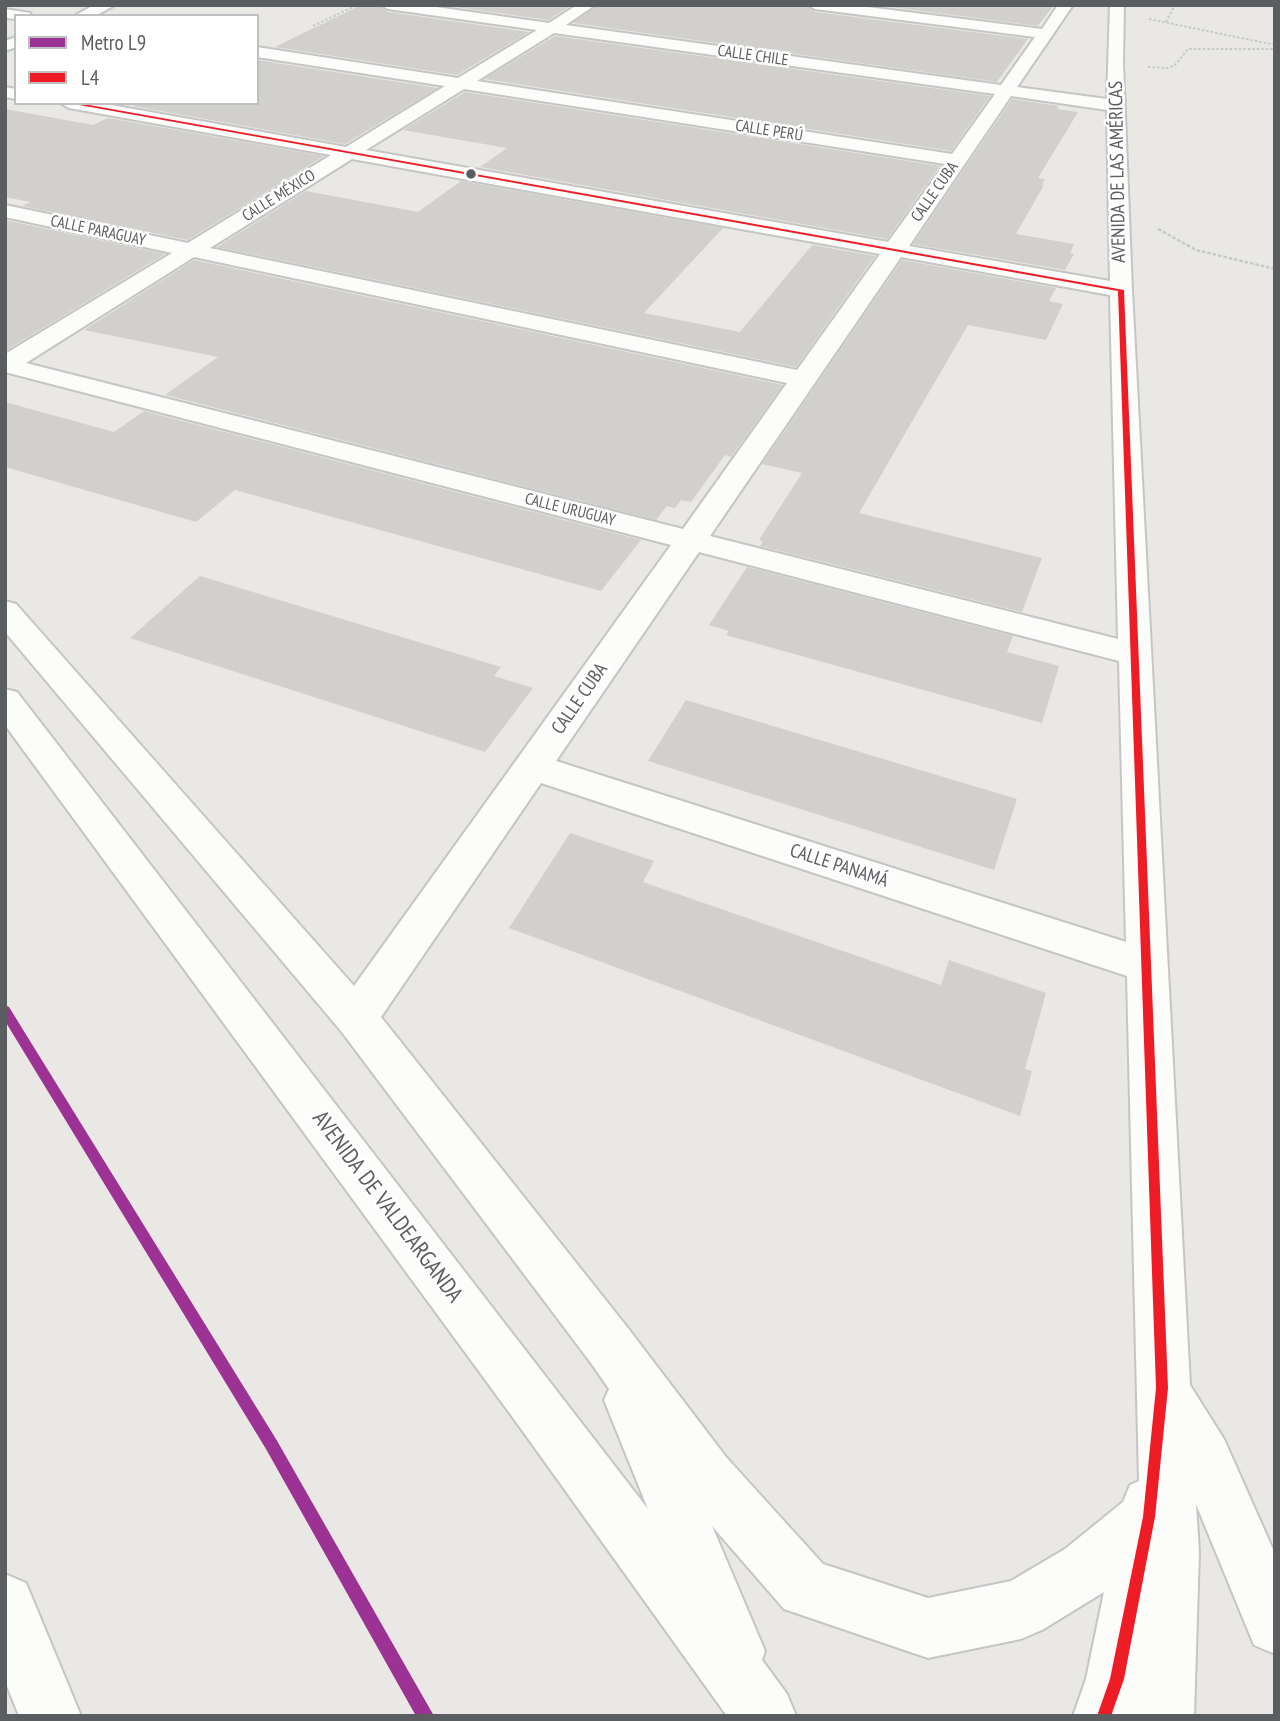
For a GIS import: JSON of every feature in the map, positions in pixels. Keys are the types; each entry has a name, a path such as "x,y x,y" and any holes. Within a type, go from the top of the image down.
{"street":[{"path":"86,14 108,5"},
{"name":"CALLE CHILE","path":"388,5 1118,106"},
{"name":"CALLE MÉXICO","path":"6,365 588,5"},
{"path":"815,5 1046,34"},
{"name":"CALLE CUBA","path":"356,1018 1066,5"},
{"name":"AVENIDA DE LAS AMÉRICAS","path":"1116,10 1121,290 1145,965 1170,1552 1164,1716"},
{"path":"259,52 462,83"},
{"name":"CALLE PERÚ","path":"462,83 957,160"},
{"path":"80,105 1121,290"},
{"name":"CALLE PARAGUAY","path":"5,211 804,379"},
{"name":"CALLE URUGUAY","path":"6,365 1135,654"},
{"path":"5,611 356,1018 609,1345 706,1477 805,1588 928,1628 1021,1609 1086,1570 1149,1517"},
{"name":"AVENIDA DE VALDEARGANDA","path":"5,700 533,1400 761,1710"},
{"name":"CALLE PANAMÁ","path":"532,767 1145,965"},
{"path":"609,1345 761,1710"},
{"path":"1162,1388 1205,1458 1275,1624"},
{"name":"AVENIDA DE LAS AMÉRICAS","path":"1104,1716 1117,1679 1149,1517 1162,1388"},
{"path":"5,1604 50,1716"}],"path":[{"path":"1167,22 1175,5"},
{"path":"1116,10 1275,47"},
{"path":"1115,63 1168,68 1175,65 1188,49 1275,47"},
{"path":"1120,224 1157,229 1196,250 1275,269"}],"building":[{"path":"361,5 378,5 388,12 529,32 457,75 275,47"},
{"path":"442,5 572,5 548,20"},
{"path":"598,5 805,5 815,12 1028,39 997,82 573,23"},
{"path":"875,5 1054,5 1038,26"},
{"path":"555,36 990,96 951,151 484,79"},
{"path":"259,60 438,88 345,144 133,106 259,105"},
{"path":"465,92 940,166 887,239 480,167 507,148 403,130"},
{"path":"1012,99 1059,106 1057,109 1078,112 1038,178 1045,179 1044,185 1016,234 1074,244 1070,253 1074,254 1065,270 913,244"},
{"path":"5,109 93,125 108,118 324,156 188,240 22,206 30,202 5,197"},
{"path":"461,181 723,228 644,313 740,332 812,245 875,256 796,367 217,247 306,191 418,212"},
{"path":"5,220 165,254 5,351"},
{"path":"194,260 783,385 731,457 725,455 691,502 681,500 675,508 667,506 656,520 165,395 218,357 84,330"},
{"path":"902,260 1056,288 1049,301 1063,304 1046,340 968,325 859,513 1042,558 1022,612 760,546 763,541 759,540 802,473 762,464"},
{"path":"5,402 114,432 144,411 641,540 601,591 235,490 196,522 5,467"},
{"path":"747,567 1013,636 1007,652 1059,666 1042,723 726,635 729,631 709,625"},
{"path":"200,576 501,667 494,676 533,688 485,752 130,638"},
{"path":"686,700 1017,799 994,870 648,761"},
{"path":"570,833 654,861 643,882 941,985 949,960 1046,993 1025,1069 1032,1071 1020,1116 509,928"}],"metro line":[{"name":"L9","path":"5,1010 271,1444 426,1716"}],"transit line":[{"name":"L4","path":"81,105 1121,290 1162,1388 1149,1517 1117,1679 1104,1716"}]}
